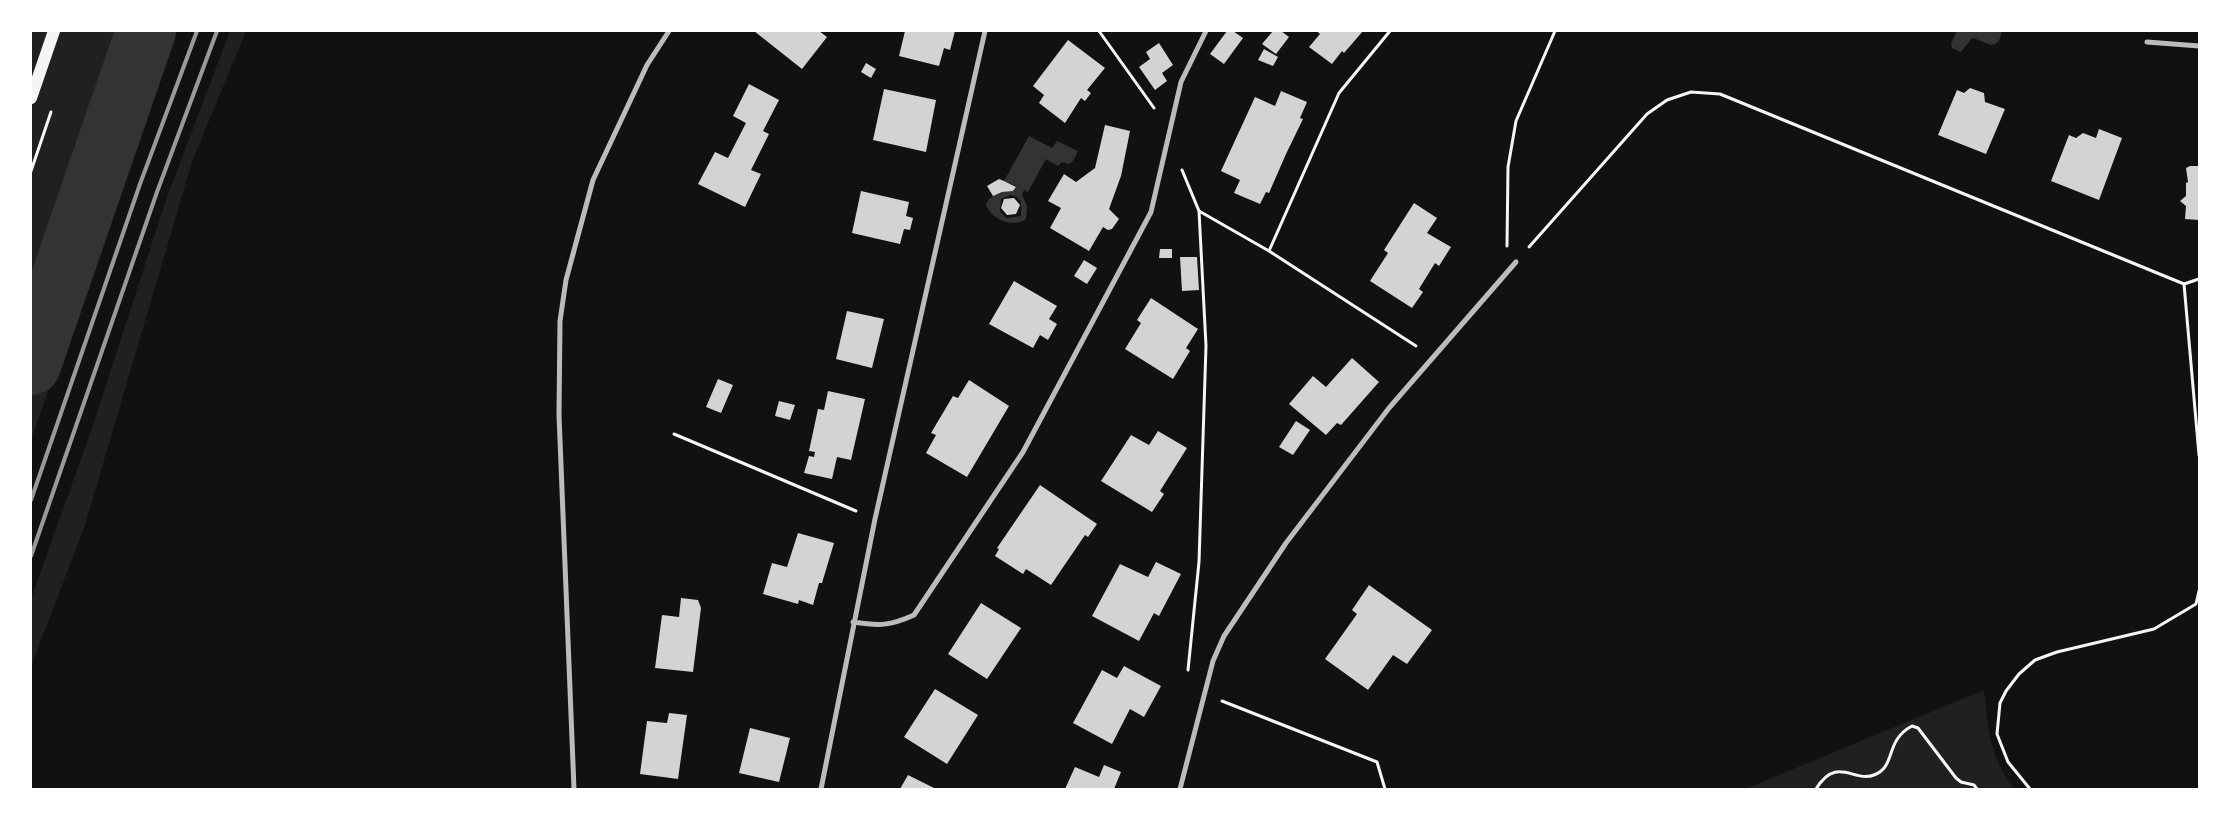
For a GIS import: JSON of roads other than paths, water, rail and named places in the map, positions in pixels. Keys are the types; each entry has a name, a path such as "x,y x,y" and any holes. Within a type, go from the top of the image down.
{"main road":[{"path":"31,98 54,31"}],"street":[{"path":"574,789 559,415 560,321 566,280 593,180 647,65 669,31"},
{"path":"821,789 875,519 985,31"},
{"path":"854,622 874,625 895,624 914,615 1023,452 1151,212 1181,82 1206,31"},
{"path":"2148,42 2199,46"},
{"path":"1180,789 1214,662 1224,636 1286,543 1389,408 1516,262"}],"waterway":[{"path":"31,365 146,31"}],"railway":[{"path":"31,500 140,184 197,31"},
{"path":"31,556 157,192 217,31"}]}
